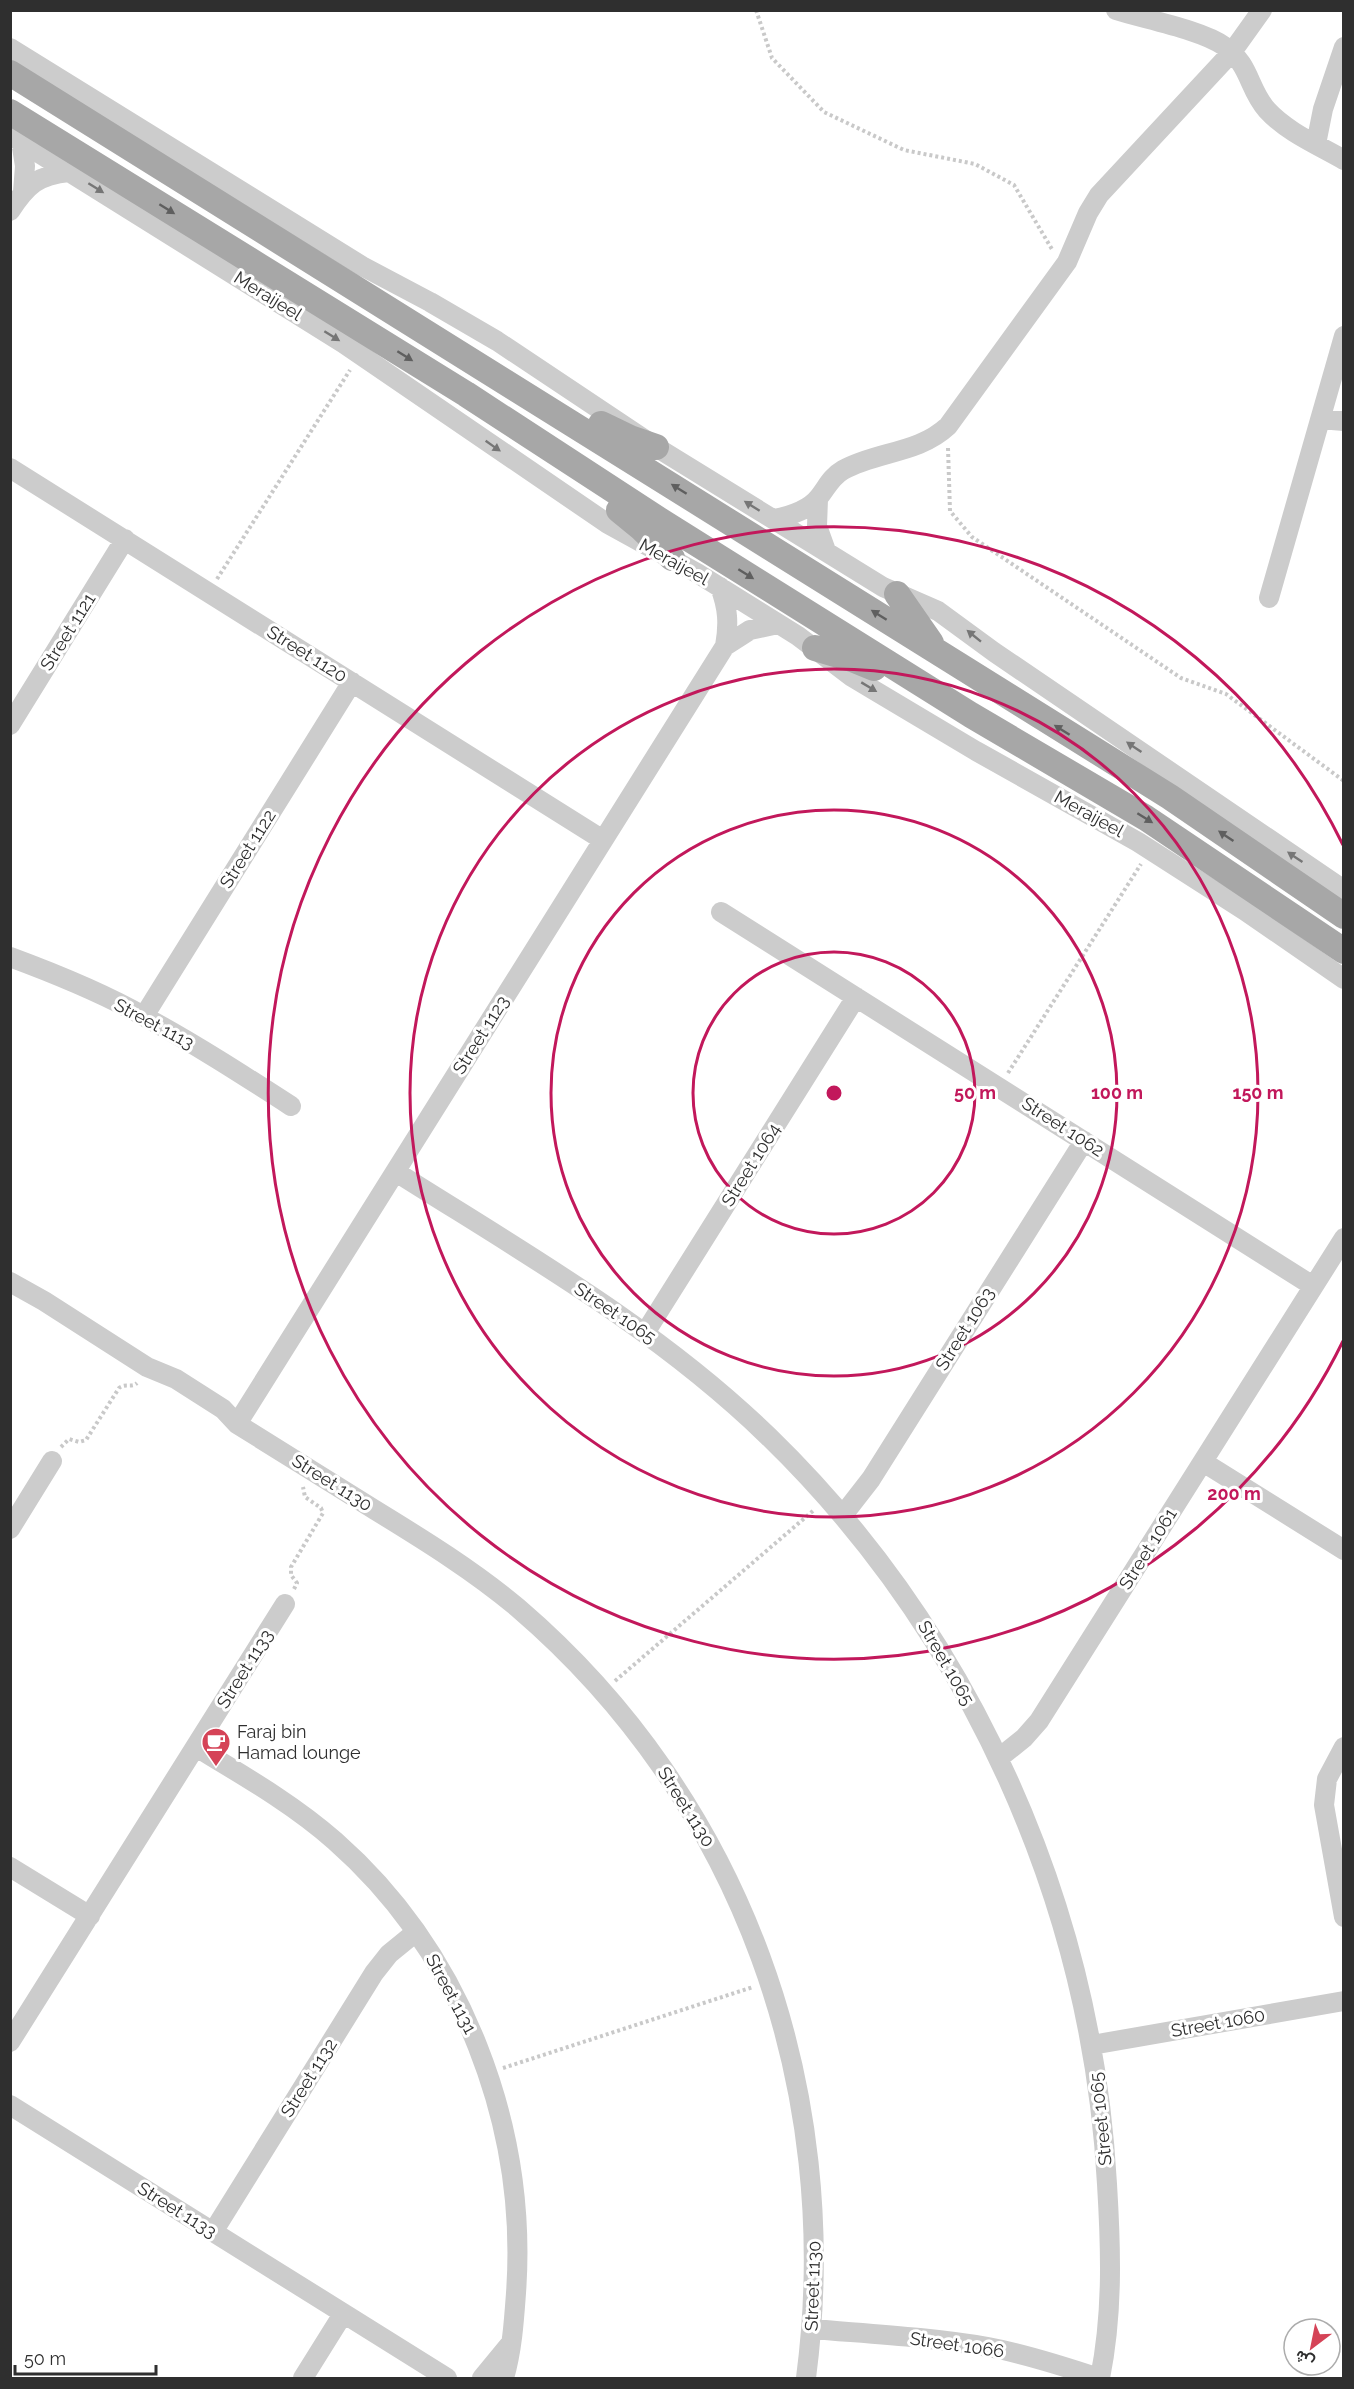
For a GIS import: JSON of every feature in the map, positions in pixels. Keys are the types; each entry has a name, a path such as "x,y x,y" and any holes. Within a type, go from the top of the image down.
{"main road":[{"path":"10,73 1170,797 1344,916"},
{"name":"Meraijeel","path":"10,112 466,394 674,529 971,715 1146,818 1344,951"},
{"path":"403,319 432,324 448,332 603,425 656,447"},
{"path":"466,394 513,434 623,513 672,558"},
{"path":"897,594 937,650"},
{"path":"815,648 859,662 971,715"}],"street":[{"path":"1116,10 1210,38 1232,52 1247,71 1266,109 1284,125 1344,160"},
{"path":"774,519 797,512 818,499 830,481 843,470 922,444 939,435 948,426 1063,268 1074,250 1088,213 1100,195 1232,52 1262,10"},
{"path":"1316,144 1323,109 1344,47"},
{"path":"10,48 362,266 496,340 656,447 826,551 897,594 938,611 994,652 1344,890"},
{"path":"16,138 26,166 22,192"},
{"name":"Meraijeel","path":"16,138 360,354 608,525 672,558 720,587 815,648 852,677 1151,850 1244,910 1344,980"},
{"path":"10,211 22,192 44,177 69,172"},
{"path":"1269,598 1344,336"},
{"path":"1320,419 1344,421"},
{"name":"Street 1120","path":"10,468 603,840"},
{"path":"818,499 817,526 826,551"},
{"name":"Street 1121","path":"10,725 124,539"},
{"name":"Street 1123","path":"237,1425 724,646 728,616 720,587"},
{"name":"Street 1123","path":"724,646 750,630 778,624"},
{"name":"Street 1122","path":"144,1016 352,682"},
{"name":"Street 1062","path":"721,912 1000,1086 1313,1286"},
{"name":"Street 1113","path":"10,957 77,984 144,1016 291,1106"},
{"name":"Street 1064","path":"645,1333 856,997"},
{"name":"Street 1063","path":"843,1515 871,1479 1084,1141"},
{"name":"Street 1065","path":"396,1172 645,1333 735,1405 797,1464 843,1515 919,1616 957,1678 999,1758 1021,1808 1062,1922 1092,2045 1105,2143 1111,2274 1108,2329 1100,2379"},
{"name":"Street 1061","path":"999,1758 1024,1738 1039,1721 1344,1238"},
{"name":"Street 1130","path":"10,1282 147,1367 176,1379 223,1409 237,1425 474,1573 556,1642 603,1691 655,1756 683,1798 712,1849 750,1927 771,1981 798,2085 808,2143 815,2247 812,2329 806,2379"},
{"path":"10,1529 52,1461"},
{"path":"1203,1462 1344,1550"},
{"name":"Street 1133","path":"10,2042 285,1604"},
{"name":"Street 1131","path":"196,1747 287,1804 336,1842 375,1882 416,1932 455,1996 488,2073 506,2139 516,2207 518,2275 504,2379"},
{"path":"1344,1747 1327,1779 1324,1805 1344,1917"},
{"path":"10,1867 90,1916"},
{"name":"Street 1132","path":"213,2232 374,1973 394,1950 416,1932"},
{"name":"Street 1060","path":"1092,2045 1344,2001"},
{"name":"Street 1133","path":"10,2105 447,2379"},
{"path":"303,2379 344,2314"},
{"name":"Street 1066","path":"812,2329 951,2341 989,2347 1064,2366 1100,2379"},
{"path":"482,2379 510,2344"}],"path":[{"path":"756,10 772,58 824,112 904,150 975,164 1014,185 1063,268"},
{"path":"208,592 360,354"},
{"path":"948,426 950,511 972,537 1181,678 1226,694 1344,781"},
{"path":"1000,1086 1151,850"},
{"path":"52,1461 66,1440 72,1439 80,1442 86,1440 119,1388 123,1385 137,1384 147,1367"},
{"path":"285,1604 297,1586 296,1580 291,1575 291,1567 323,1515 321,1508 302,1493 313,1472"},
{"path":"603,1691 828,1498"},
{"path":"488,2073 771,1981"}],"place":[{"name":"Faraj bin Hamad lounge","path":"216,1768"}]}
